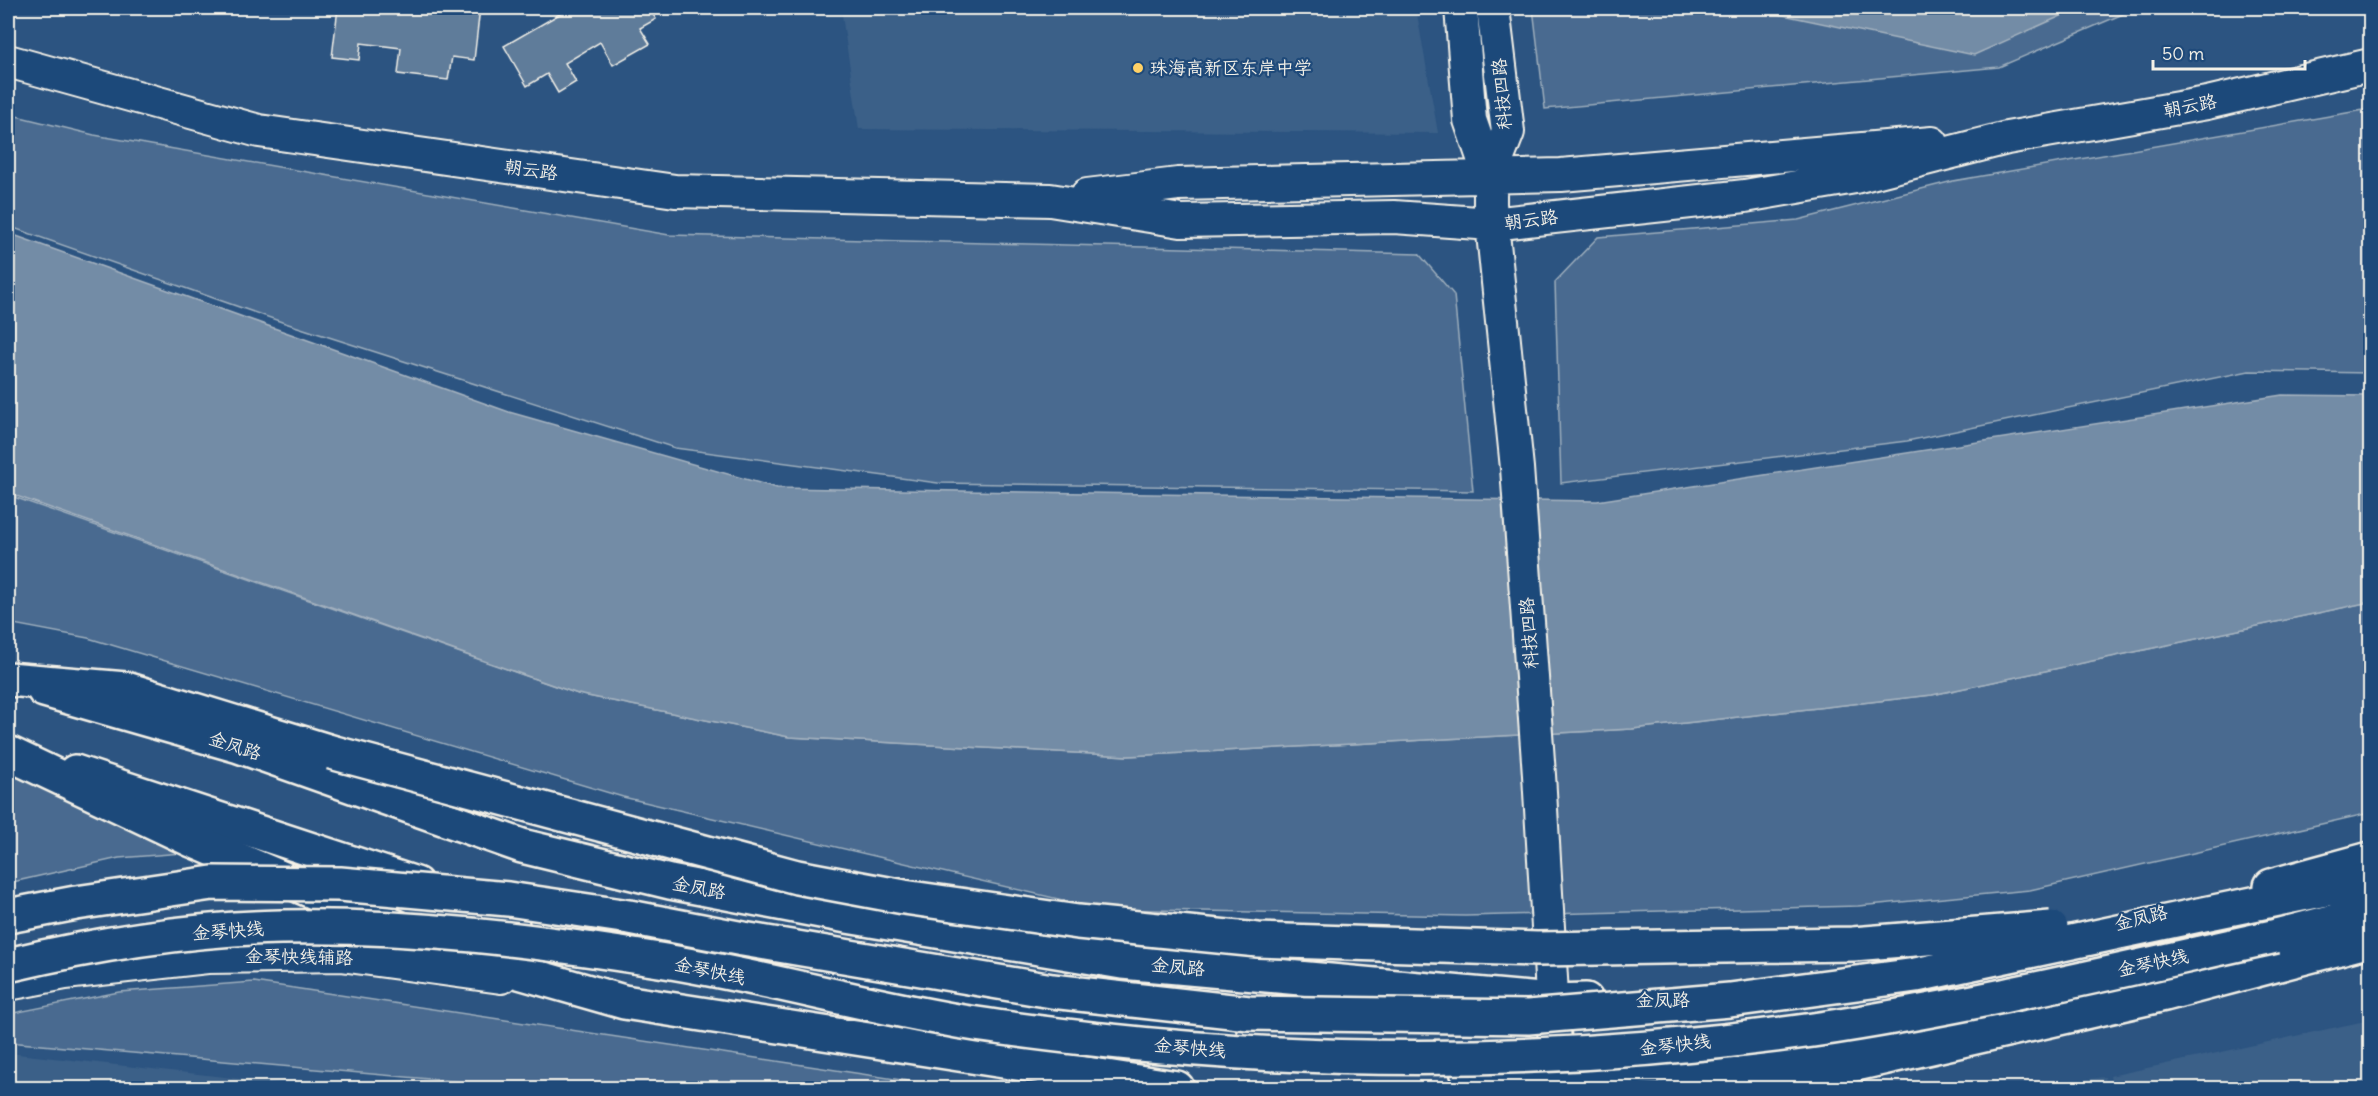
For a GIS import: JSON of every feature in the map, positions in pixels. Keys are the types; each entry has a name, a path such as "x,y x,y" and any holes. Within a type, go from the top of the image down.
{"main road":[{"path":"8,679 126,689 332,752 797,877 904,897 1078,922 1258,940 1536,949 1853,944 2199,915"},
{"name":"金凤路","path":"8,679 239,746 522,846 670,882 847,916 1122,962 1552,1001 1703,999 1992,954 2230,897 2370,860"},
{"path":"8,752 192,840 467,957 624,1002 1177,1089"},
{"path":"8,752 496,910 890,984 1421,1071 1557,1081 1719,1065 2008,1019 2258,959 2370,929"},
{"name":"金琴快线","path":"8,916 76,903 212,883 339,884 507,899 618,915 913,969 1075,994 1249,1013 1528,1017 1730,1000 1917,975 2370,880"},
{"name":"金琴快线","path":"8,965 155,937 280,927 438,931 663,961 945,1019 1099,1040 1235,1052 1377,1058 1538,1056 1628,1050 1810,1030 1944,1008 2276,936 2370,912"},
{"path":"1679,1089 1852,1065 2165,994 2370,940"}],"street":[{"name":"科技四路","path":"1461,8 1470,120 1490,178 1492,224 1517,468 1539,775 1557,1081"},
{"name":"科技四路","path":"1490,178 1508,132 1493,8"},
{"name":"朝云路","path":"13,64 259,131 675,191 1050,200 1181,221 1394,217 1492,224 1745,196 1855,177 2007,138 2207,103 2370,65"},
{"name":"朝云路","path":"1050,200 1178,184 1562,175 1864,147 2007,138"},
{"name":"金琴快线辅路","path":"8,984 65,973 207,957 340,955 513,979 624,1002"}],"shaded area":[{"name":"珠海高新区东岸中学","path":"841,8 1416,8 1438,133 859,129"},
{"path":"1533,8 2137,8 1999,67 1545,109"},
{"path":"1749,8 2079,8 1974,55"},
{"path":"2370,109 2370,373 2249,371 1907,441 1561,483 1555,282 1598,237 1798,220 1953,181"},
{"path":"8,114 94,135 669,235 1419,254 1454,295 1473,491 938,483 675,448 282,322 8,226"},
{"path":"8,233 509,412 777,488 1597,501 2282,395 2370,396 2370,602 1932,695 1632,729 1128,756 789,737 578,694 8,493"},
{"path":"8,495 578,694 789,737 1128,756 1632,729 1932,695 2370,602 2370,813 2030,890 1858,906 1465,916 1101,909 623,797 88,638 8,623"},
{"path":"8,774 233,849 119,858 8,883"},
{"path":"254,982 954,1088 530,1088 8,1042 8,1014 119,992"},
{"path":"2370,1020 2370,1088 2113,1088 2110,1076"},
{"path":"8,1053 323,1088 8,1088"},
{"path":"2105,1077 2107,1088 2017,1088"}],"building":[{"path":"338,8 480,8 474,60 452,57 448,80 398,74 401,48 361,43 359,60 332,57"},
{"path":"570,8 649,8 656,19 640,28 650,44 613,65 600,42 565,63 576,82 558,93 547,74 527,86 504,46"}],"place":[{"name":"珠海高新区东岸中学","path":"1138,68"}]}
